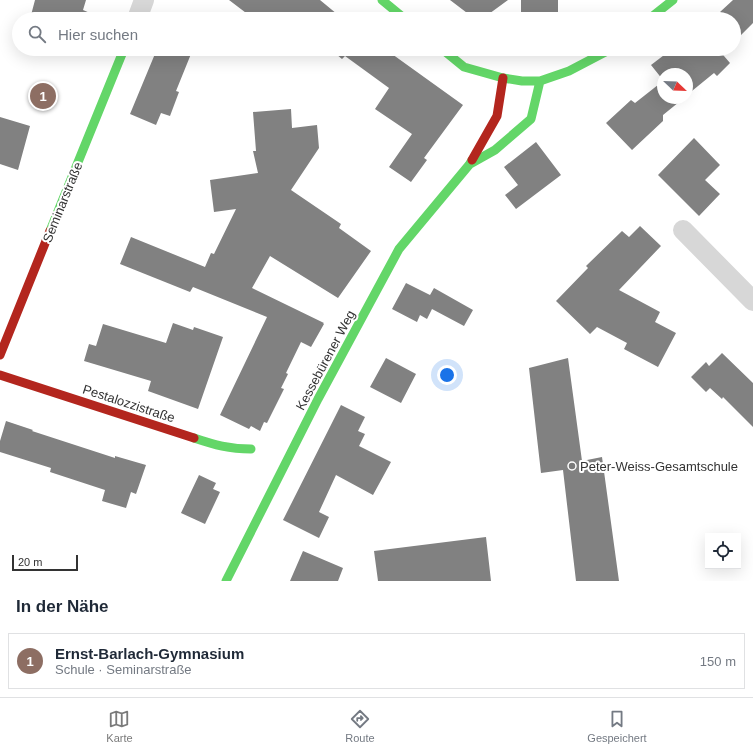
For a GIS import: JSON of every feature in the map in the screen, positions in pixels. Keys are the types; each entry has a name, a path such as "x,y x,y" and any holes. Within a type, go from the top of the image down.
{"main road":[{"path":"382,0 397,12"},
{"path":"658,12 673,0"},
{"name":"Seminarstraße","path":"0,355 121,56"},
{"path":"451,56 464,67 503,78 522,81 540,81 569,71 598,56"},
{"name":"Kessebürener Weg","path":"226,581 318,399 399,249 469,165 497,116 503,78"},
{"name":"Kessebürener Weg","path":"469,165 495,150 531,119 540,81"},
{"name":"Pestalozzistraße","path":"0,375 218,446 237,449 251,449"}],"street":[{"path":"139,12 144,0"},
{"path":"683,230 753,301"}],"building":[{"path":"35,0 86,0 83,10 88,12 32,12"},
{"path":"229,0 320,0 335,12 245,12"},
{"path":"450,0 508,0 492,12 466,12"},
{"path":"521,0 558,0 558,12 521,12"},
{"path":"733,0 753,0 753,23 741,35 741,12 720,12"},
{"path":"154,56 190,56 176,91 179,92 170,116 161,113 156,125 130,114"},
{"path":"345,56 395,56 463,105 424,158 427,160 411,182 389,167 412,134 375,109 389,88"},
{"path":"663,56 724,56 730,63 717,76 714,73 693,90 693,68 657,68 657,72 651,65"},
{"path":"657,86 657,104 677,104 663,115 663,121 632,150 606,123 631,100 635,103"},
{"path":"291,109 292,128 317,125 319,148 291,190 341,224 339,228 371,251 338,298 270,256 252,288 324,324 311,347 301,342 286,373 288,374 281,388 284,389 267,423 264,422 260,431 251,426 249,429 220,415 267,317 193,287 190,292 120,264 131,237 205,267 211,253 214,254 236,209 214,212 210,180 258,173 253,151 256,151 253,112"},
{"path":"0,117 30,126 18,170 0,164"},
{"path":"694,138 720,165 705,180 720,194 699,216 658,175"},
{"path":"536,142 561,175 516,209 505,195 518,185 504,167"},
{"path":"640,226 661,246 619,290 660,312 655,322 676,333 658,367 624,349 627,343 597,327 590,334 556,301 588,268 586,266 622,231 629,237"},
{"path":"406,283 430,295 434,288 473,310 464,326 432,309 427,319 420,315 417,322 392,309"},
{"path":"173,323 193,330 194,327 223,337 198,409 148,391 151,381 84,361 89,344 96,346 103,324 166,343"},
{"path":"722,353 753,383 753,427 723,397 722,399 710,388 706,392 691,377 706,362 709,366"},
{"path":"386,358 416,374 401,403 370,387"},
{"name":"Peter-Weiss-Gesamtschule","path":"568,358 582,461 602,457 619,581 576,581 563,470 541,473 529,368"},
{"path":"341,405 365,417 358,431 365,434 359,446 391,462 373,495 336,475 319,512 329,517 319,538 283,520"},
{"path":"6,421 115,458 115,456 146,465 136,494 131,492 126,508 102,501 105,490 50,472 51,468 0,452 0,441"},
{"path":"199,475 216,483 213,489 220,492 205,524 181,513"},
{"path":"486,537 491,581 378,581 374,551"},
{"path":"303,551 343,568 338,581 290,581"}],"traffic: fast":[{"path":"382,0 397,12"},
{"path":"658,12 673,0"},
{"path":"50,231 121,56"},
{"path":"451,56 464,67 503,78 522,81 540,81 569,71 598,56"},
{"path":"470,164 495,150 531,119 540,81"},
{"path":"226,581 318,399 399,249 472,160"},
{"path":"194,438 222,446 251,449"}],"traffic: jam":[{"path":"472,160 497,116 503,78"},
{"path":"0,355 50,231"},
{"path":"0,375 194,438"}],"place":[{"name":"Ernst-Barlach-Gymnasium","path":"43,96"},
{"name":"Peter-Weiss-Gesamtschule","path":"572,466"}]}
